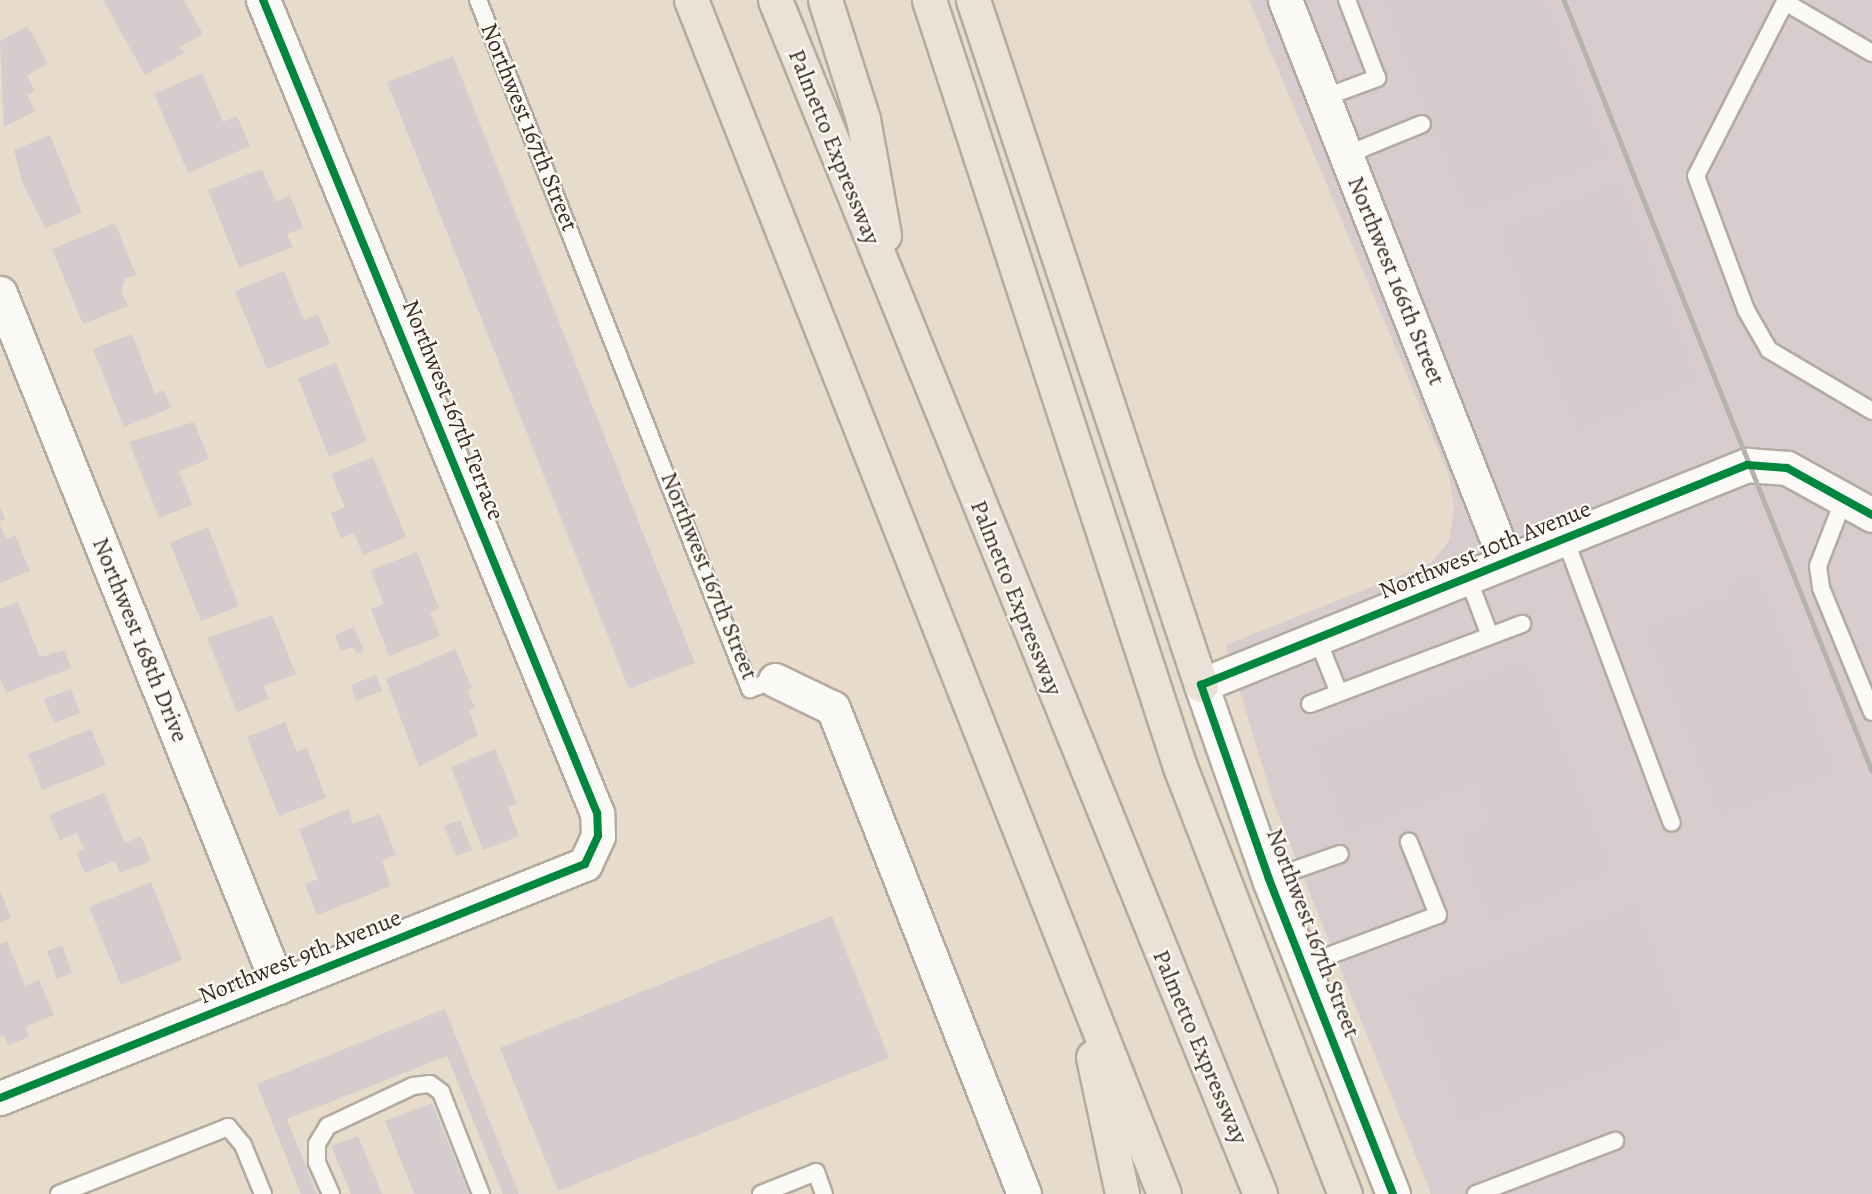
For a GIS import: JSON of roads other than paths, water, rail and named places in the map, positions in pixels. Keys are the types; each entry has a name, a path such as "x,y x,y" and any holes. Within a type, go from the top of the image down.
{"highway":[{"path":"691,0 1164,1194"},
{"name":"Palmetto Expressway","path":"775,0 897,308 1260,1194"},
{"path":"825,0 863,119 897,308"},
{"path":"929,0 1180,766 1345,1194"},
{"path":"973,0 1201,685"},
{"path":"1075,970 1122,1194"}],"street":[{"name":"Northwest 167th Terrace","path":"263,0 597,813 598,836"},
{"name":"Northwest 166th Street","path":"1285,0 1506,562"},
{"name":"Northwest 168th Drive","path":"0,293 279,987"},
{"name":"Northwest 10th Avenue","path":"1201,685 1747,465 1787,468 1844,499"},
{"path":"1844,499 1872,515"},
{"name":"Northwest 167th Street","path":"775,680 833,708 1024,1194"},
{"name":"Northwest 167th Street","path":"1201,685 1269,879 1394,1194"},
{"name":"Northwest 9th Avenue","path":"0,1098 585,864 598,836"}],"lane":[{"name":"Northwest 167th Street","path":"477,0 750,689 775,680"},
{"path":"1323,98 1377,78 1347,0"},
{"path":"1872,53 1785,2 1696,176 1746,310 1769,350 1872,411"},
{"path":"1346,155 1422,124"},
{"path":"1844,499 1818,566 1821,588 1872,712"},
{"path":"1564,539 1672,823"},
{"path":"1468,578 1490,636"},
{"path":"1311,704 1522,624"},
{"path":"1317,638 1339,693"},
{"path":"1304,965 1438,915 1409,843"},
{"path":"1269,879 1340,854"},
{"path":"331,1194 317,1162 317,1143 328,1126 413,1086 430,1084 441,1092 481,1194"},
{"path":"59,1194 228,1127 243,1144 263,1194"},
{"path":"1476,1194 1615,1141"},
{"path":"761,1194 816,1172 824,1194"}],"railway":[{"path":"1564,0 1872,771"}]}
